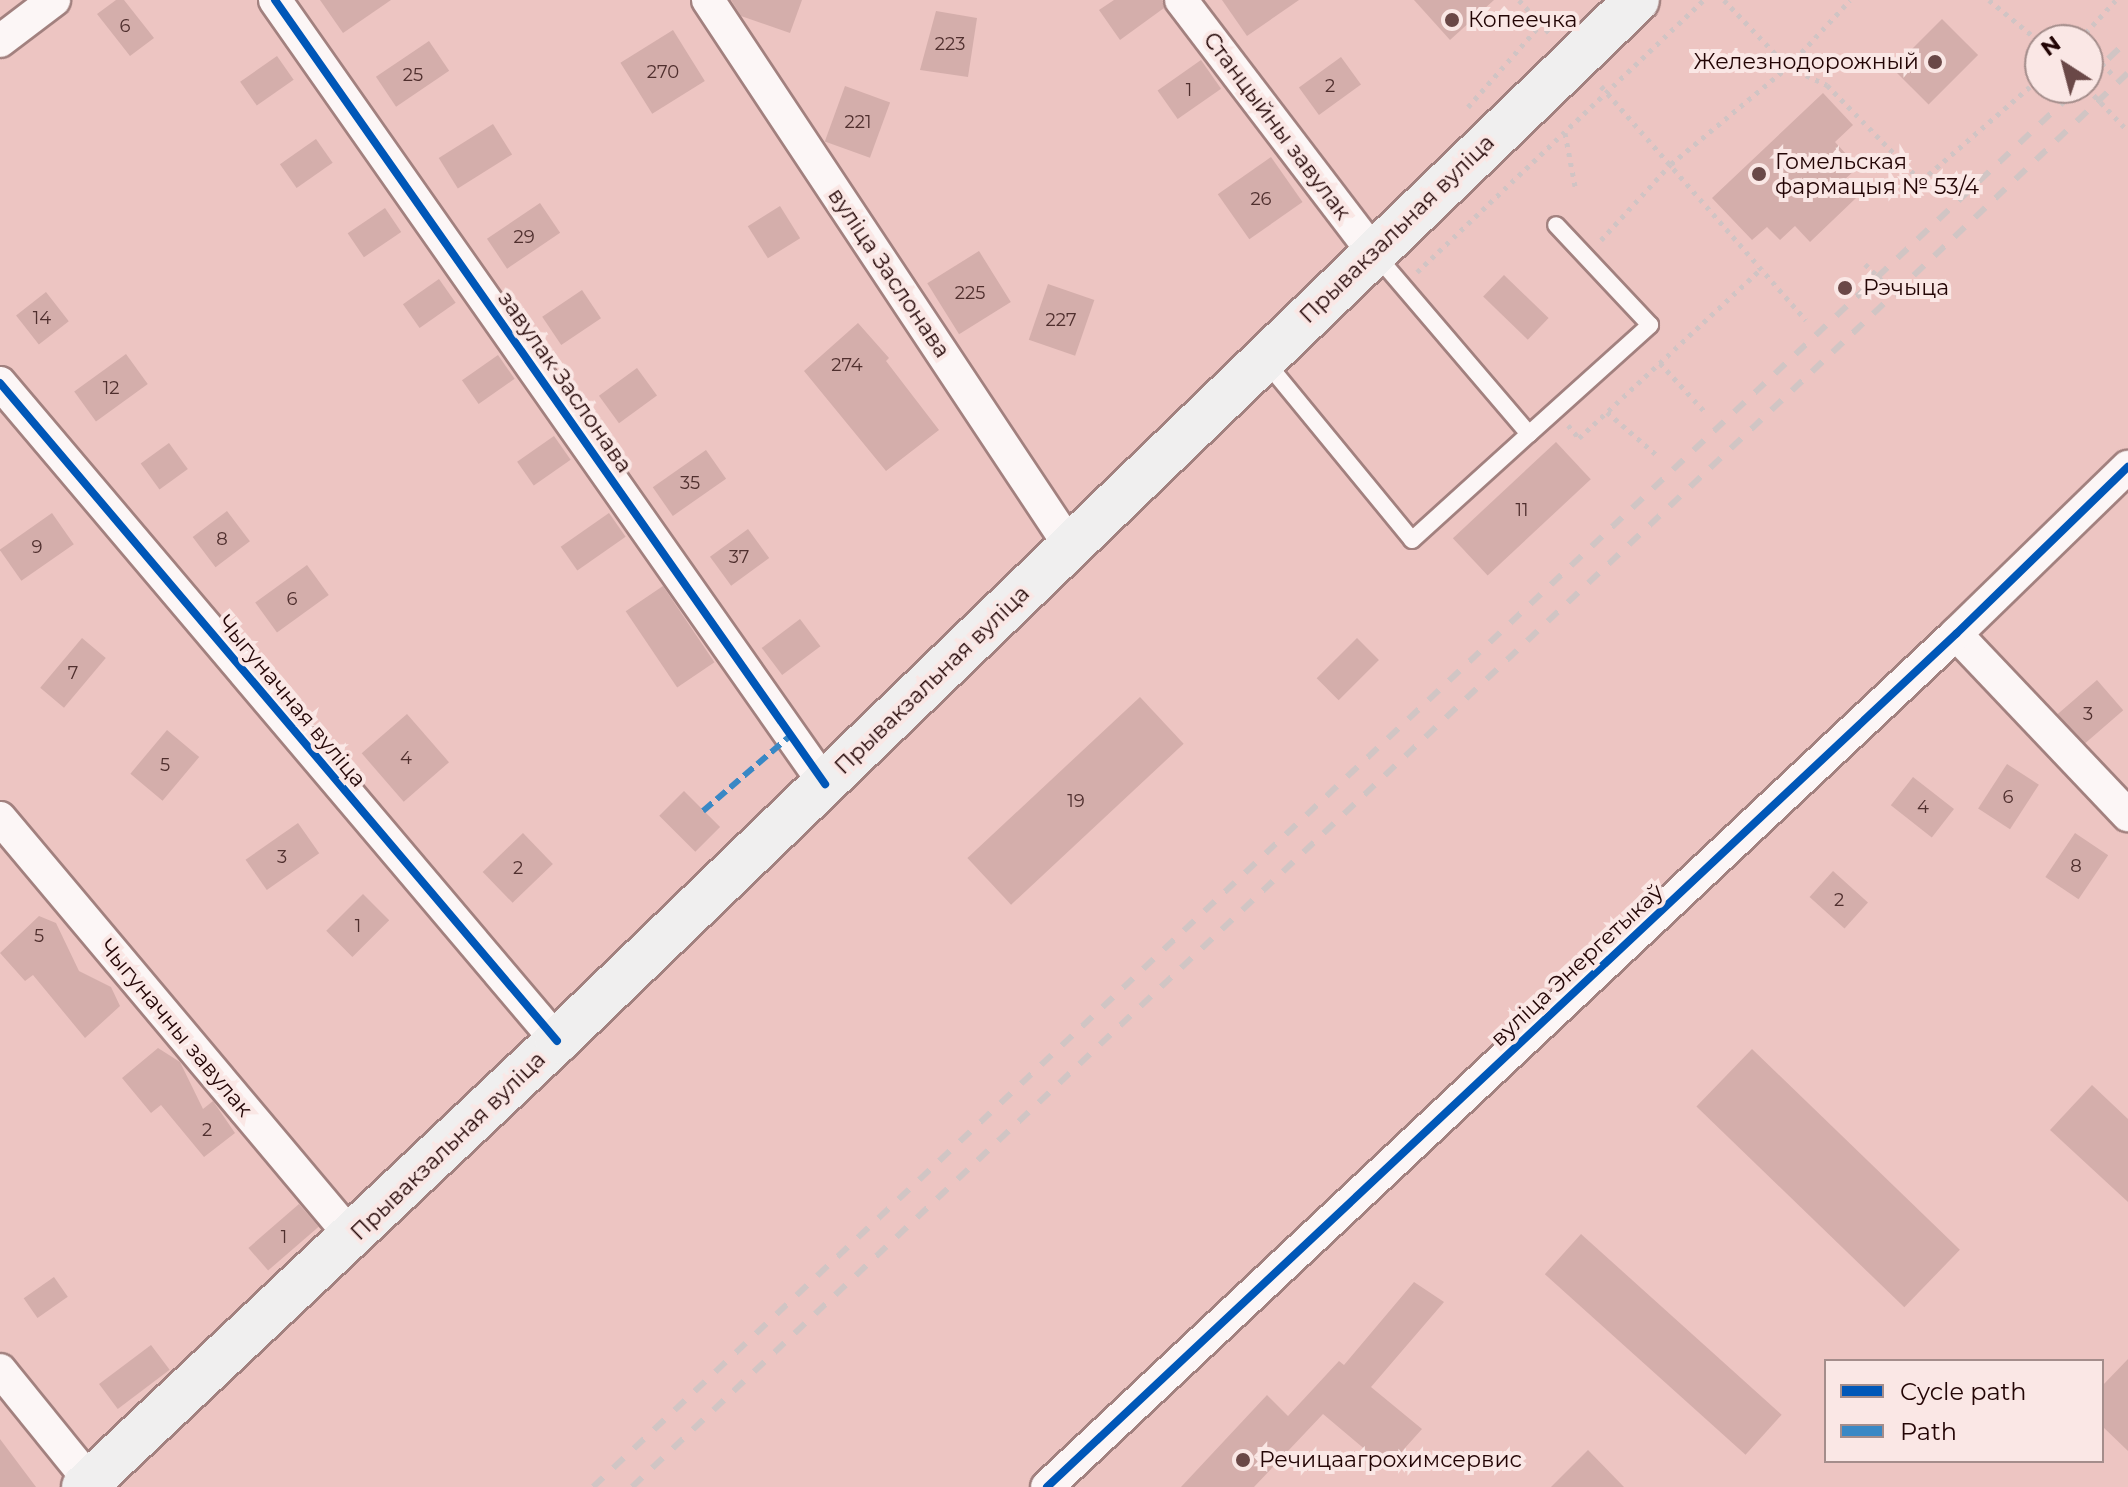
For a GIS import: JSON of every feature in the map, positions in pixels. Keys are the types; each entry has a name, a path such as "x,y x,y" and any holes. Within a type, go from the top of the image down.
{"main road":[{"name":"Прывакзальная вуліца","path":"87,1484 557,1041 1262,358 1637,0"}],"street":[{"path":"0,41 54,0"},
{"name":"завулак Заслонава","path":"275,0 825,784"},
{"name":"вуліца Заслонава","path":"708,0 1070,546"},
{"name":"Станцыйны завулак","path":"1181,0 1373,252"},
{"name":"Чыгуначная вуліца","path":"0,383 557,1041"},
{"name":"вуліца Энергетыкаў","path":"1047,1487 1956,634 2128,467"},
{"path":"1956,634 2128,815"},
{"name":"Чыгуначны завулак","path":"0,818 352,1237"},
{"path":"0,1370 87,1484"}],"lane":[{"path":"1262,358 1412,540 1650,325 1556,225"},
{"path":"1373,252 1529,434"}],"path":[{"path":"1519,0 1607,91 1806,320"},
{"path":"1402,286 1704,0"},
{"path":"1724,0 1788,67 1827,85 1921,181 2024,92"},
{"path":"1586,256 1671,164 1788,67 1850,0"},
{"path":"1989,0 2024,29"},
{"path":"2094,24 2116,0"},
{"path":"2104,66 2112,74"},
{"path":"2102,104 2128,131"},
{"path":"1565,132 1576,191"},
{"path":"1865,264 1887,285"},
{"path":"1554,411 1579,438 1762,268"},
{"path":"1660,363 1706,413"},
{"path":"1607,412 1659,457"}],"building":[{"path":"116,0 124,0 154,38 130,56 97,14"},
{"path":"320,0 391,0 343,33"},
{"path":"731,0 802,0 790,33 741,16"},
{"path":"1114,0 1162,0 1164,8 1120,40 1099,10"},
{"path":"1222,0 1299,0 1247,36"},
{"name":"Копеечка","path":"1414,0 1494,0 1450,40"},
{"path":"936,11 977,18 968,77 920,70"},
{"name":"Железнодорожный","path":"1942,19 1978,55 1929,105 1893,68"},
{"path":"673,30 705,81 652,114 620,63"},
{"path":"429,41 449,71 396,107 376,77"},
{"path":"277,56 294,80 257,106 240,82"},
{"path":"1341,57 1361,85 1319,115 1299,88"},
{"path":"1201,60 1221,89 1178,119 1158,90"},
{"path":"845,86 890,102 870,158 825,141"},
{"name":"Рэчыца","path":"1823,93 1853,125 1835,142 1858,167 1841,183 1856,198 1810,242 1795,226 1780,240 1767,227 1752,240 1712,198"},
{"path":"493,124 512,155 458,188 439,158"},
{"path":"316,139 333,163 297,188 280,164"},
{"path":"1271,157 1303,202 1249,239 1218,194"},
{"path":"540,203 560,233 507,269 487,239"},
{"path":"780,206 800,238 768,258 748,226"},
{"path":"385,208 401,232 364,257 348,233"},
{"path":"979,251 1011,302 959,334 927,283"},
{"path":"1504,275 1549,318 1528,340 1483,297"},
{"path":"439,279 456,303 420,328 403,304"},
{"path":"1048,284 1094,300 1075,356 1029,340"},
{"path":"582,290 601,318 561,345 542,317"},
{"path":"46,292 69,321 39,345 16,315"},
{"path":"858,323 889,358 886,361 939,430 886,471 804,371"},
{"path":"126,354 148,384 96,422 74,392"},
{"path":"498,355 515,379 479,404 462,380"},
{"path":"637,368 657,396 619,423 599,396"},
{"path":"554,436 571,460 534,486 517,462"},
{"path":"1556,442 1591,479 1488,575 1453,538"},
{"path":"169,443 188,469 159,489 141,464"},
{"path":"706,450 726,479 673,516 653,487"},
{"path":"227,511 250,541 216,567 193,537"},
{"path":"52,513 74,544 21,581 0,549"},
{"path":"609,513 626,537 577,571 561,547"},
{"path":"748,529 769,558 731,586 710,557"},
{"path":"307,565 329,595 277,633 255,603"},
{"path":"663,586 714,662 677,687 626,611"},
{"path":"800,619 820,646 782,675 762,648"},
{"path":"82,638 106,658 64,708 40,688"},
{"path":"1357,638 1379,660 1339,700 1317,678"},
{"path":"2097,680 2123,710 2084,744 2058,714"},
{"path":"1140,697 1184,744 1011,905 967,858"},
{"path":"407,714 449,762 404,802 362,753"},
{"path":"167,730 199,757 163,801 130,774"},
{"path":"2007,764 2039,785 2010,829 1978,808"},
{"path":"1913,777 1954,809 1932,837 1891,805"},
{"path":"684,791 720,827 695,852 659,816"},
{"path":"298,823 319,853 267,890 246,860"},
{"path":"523,833 553,864 513,903 483,872"},
{"path":"2075,833 2108,855 2079,899 2045,877"},
{"path":"1833,871 1868,902 1845,928 1810,897"},
{"path":"363,894 389,920 352,957 326,931"},
{"path":"39,916 56,923 79,971 111,987 120,1006 85,1038 33,975 25,981 0,953"},
{"path":"158,1048 180,1062 203,1109 213,1101 235,1133 204,1157 161,1105 151,1113 122,1078"},
{"path":"1752,1049 1960,1250 1904,1307 1696,1107"},
{"path":"2092,1085 2128,1119 2128,1202 2050,1130"},
{"path":"299,1204 319,1227 268,1271 248,1248"},
{"path":"1581,1234 1782,1415 1746,1455 1545,1274"},
{"path":"54,1277 68,1297 37,1318 24,1298"},
{"path":"1414,1282 1444,1302 1371,1387 1422,1429 1387,1468 1323,1414 1254,1487 1181,1487 1267,1395 1288,1416 1339,1361 1344,1365"},
{"path":"151,1345 170,1370 118,1409 99,1384"},
{"path":"2128,1359 2128,1451 2104,1428 2104,1384"},
{"path":"0,1439 36,1487 0,1487"},
{"path":"1588,1450 1624,1487 1551,1487"}],"railway":[{"path":"2104,63 2128,40"},
{"path":"632,1487 2128,73"},
{"path":"593,1487 2061,104"}],"marked path":[{"path":"703,811 791,735"}],"cycle path":[{"path":"275,0 825,784"},
{"path":"0,383 557,1041"},
{"path":"1047,1487 1956,634 2128,467"}],"place":[{"name":"Копеечка","path":"1452,20"},
{"name":"Железнодорожный","path":"1935,62"},
{"name":"Гомельская фармацыя № 53/4","path":"1759,174"},
{"name":"Рэчыца","path":"1845,288"},
{"name":"Речицаагрохимсервис","path":"1243,1460"}]}
